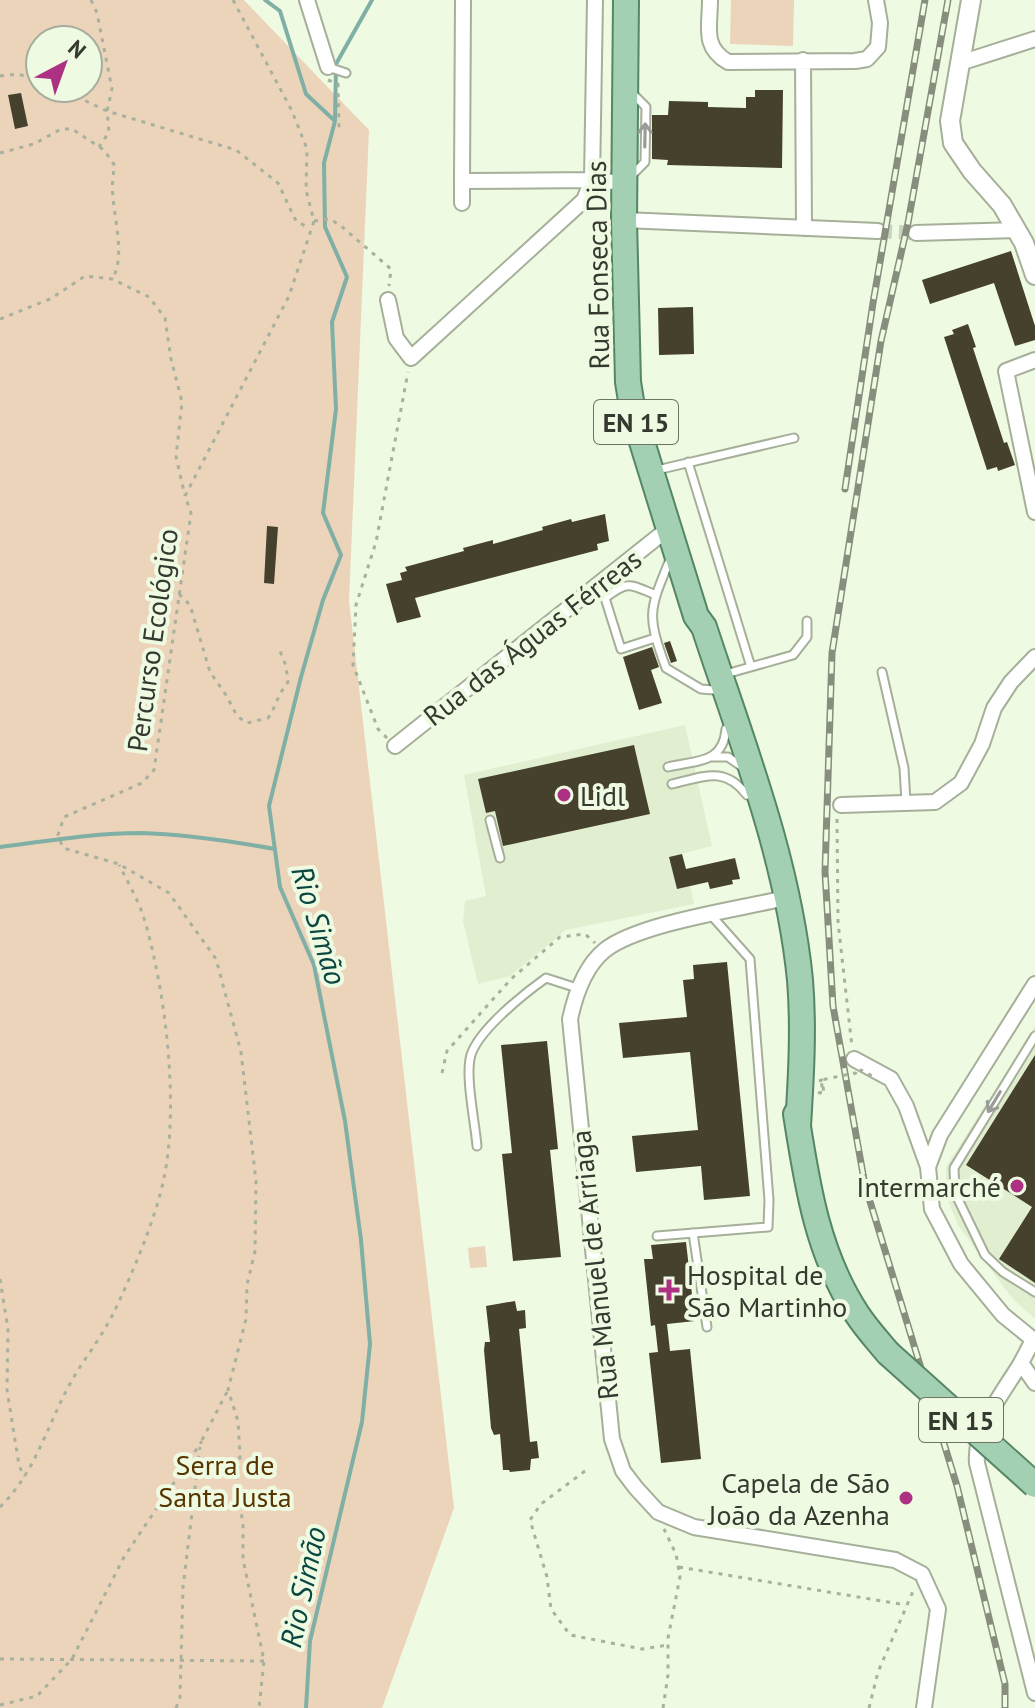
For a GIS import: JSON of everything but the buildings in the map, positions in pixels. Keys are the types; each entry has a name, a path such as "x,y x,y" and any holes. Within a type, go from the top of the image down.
{"main road":[{"name":"Rua Fonseca Dias","path":"626,0 624,220 628,382 633,413 696,616 695,628 719,683 732,729 767,818 800,995 798,1126"},
{"name":"Rua Fonseca Dias","path":"732,729 728,768 747,795 780,892 790,1009 791,1077 812,1211 831,1264 857,1315 888,1353 1035,1485"}],"street":[{"path":"307,0 336,70"},
{"path":"462,203 463,0"},
{"path":"388,300 396,338 411,358 584,200 592,180 595,0"},
{"path":"710,0 710,45 716,55 728,62 867,59 878,47 883,0"},
{"path":"876,0 880,23"},
{"path":"971,0 950,121 953,143 1018,230 1035,275"},
{"path":"960,63 1035,39"},
{"path":"803,60 804,228"},
{"path":"462,181 592,180 625,183"},
{"path":"624,220 878,231"},
{"path":"916,233 1018,230"},
{"path":"1035,360 1006,371 1035,512"},
{"name":"Rua das Águas Férreas","path":"395,746 672,538"},
{"path":"841,805 935,802 961,783 982,744 994,708 1011,682 1035,657"},
{"name":"Rua Manuel de Arriaga","path":"780,892 711,915 638,933 604,950 577,988 570,1019 612,1439 623,1471 658,1512 694,1527 895,1560 922,1574"},
{"path":"928,1167 940,1135 1035,984"},
{"path":"854,1059 891,1079 906,1106 928,1167 932,1209 961,1264 1003,1315 1034,1341 986,1422 976,1449 1035,1693"},
{"path":"1021,1363 1035,1383"},
{"path":"922,1574 938,1609 924,1708"}],"lane":[{"path":"651,471 794,438"},
{"path":"688,462 751,667"},
{"path":"672,538 651,611 655,638 666,668 701,689 719,683 751,667 793,655 807,637 807,621"},
{"path":"655,638 621,649 605,598 622,586 632,586 656,595"},
{"path":"882,672 904,768 906,802"},
{"path":"711,757 720,752 732,729"},
{"path":"668,767 722,756 728,768"},
{"path":"672,784 741,766 753,797 767,818"},
{"path":"490,820 500,858"},
{"path":"657,1236 768,1227 769,1200 750,959 711,915"},
{"path":"477,1146 469,1061 473,1046 519,998 546,978 577,988"},
{"path":"1035,1036 954,1168 955,1193 985,1255 1003,1272 1035,1292"},
{"path":"693,1233 707,1327"}],"path":[{"path":"91,0 97,13 112,89 107,111 109,132 99,147"},
{"path":"233,0 292,111 307,149 306,190 316,221 330,219 341,226 391,269 388,300"},
{"path":"0,76 24,76"},
{"path":"334,83 339,128"},
{"path":"92,104 236,150 278,183 296,221 309,228"},
{"path":"0,153 34,144 61,129 72,129 99,147 115,166 110,182 118,240 116,273 112,279"},
{"name":"Percurso Ecológico","path":"259,1708 264,1661 243,1559 243,1521 235,1490 240,1456 238,1421 228,1390 246,1319 247,1285 255,1251 256,1181 241,1052 216,959 169,893 119,864 63,848 58,835 64,817 142,783 154,770 191,513 185,496 289,296 309,228 316,221"},
{"path":"0,319 50,299 85,276 112,279 149,297 165,318 182,402 176,457 185,496"},
{"path":"395,746 378,729 353,665 356,605 376,542 411,358"},
{"path":"179,594 190,605 210,672 237,716 247,723 268,718 274,710 275,699 288,682 280,651"},
{"path":"841,805 837,815 838,922 854,1059"},
{"path":"0,1507 31,1470 71,1383 112,1316 154,1213 164,1178 169,1135 169,1081 161,996 146,925 119,864"},
{"path":"818,1093 823,1092 821,1080 855,1073 859,1075 861,1070 872,1076"},
{"path":"0,1279 8,1329 7,1390 19,1465 24,1478"},
{"path":"0,1705 37,1696 72,1659 124,1557 202,1441 228,1390"},
{"path":"176,1708 180,1698 183,1587 197,1457 202,1441"},
{"path":"585,1471 541,1504 530,1520 547,1577 551,1609 570,1635 642,1649 668,1645"},
{"path":"658,1512 676,1554 680,1577 668,1645 663,1708"},
{"path":"679,1567 906,1605"},
{"path":"869,1708 878,1672 922,1574"},
{"path":"0,1659 264,1661"}],"shaded area":[{"path":"685,725 712,846 669,857 677,889 690,886 694,904 566,930 510,976 478,984 463,921 465,901 486,896 464,775"},
{"path":"1035,1026 1035,1319 1012,1298 958,1225 946,1195 946,1167"}],"green space":[{"name":"Serra de Santa Justa","path":"0,0 244,0 369,130 349,601 454,1508 382,1708 0,1708"},
{"path":"731,0 794,0 793,46 730,44"},
{"path":"485,1246 487,1267 470,1268 468,1248"}],"waterway":[{"name":"Rio Simão","path":"265,0 280,11 306,94 335,121 324,163 325,227 347,277 332,322 336,409 323,513 341,555 323,600 269,806 280,887 314,965 345,1121 361,1240 370,1344 362,1422 310,1641 306,1708"},
{"path":"335,120 336,64 372,0"},
{"path":"0,847 141,833 208,838 275,849"}],"tunnel":[{"path":"878,231 916,233"}],"railway":[{"path":"845,489 925,0"},
{"path":"948,0 908,223 881,341 832,653 825,872 833,1006 865,1185 957,1486 1005,1684 1005,1708"}],"place":[{"name":"Lidl","path":"564,795"},
{"name":"Intermarché","path":"1017,1186"},
{"name":"Hospital de São Martinho","path":"669,1290"},
{"name":"Capela de São João da Azenha","path":"906,1498"}]}
